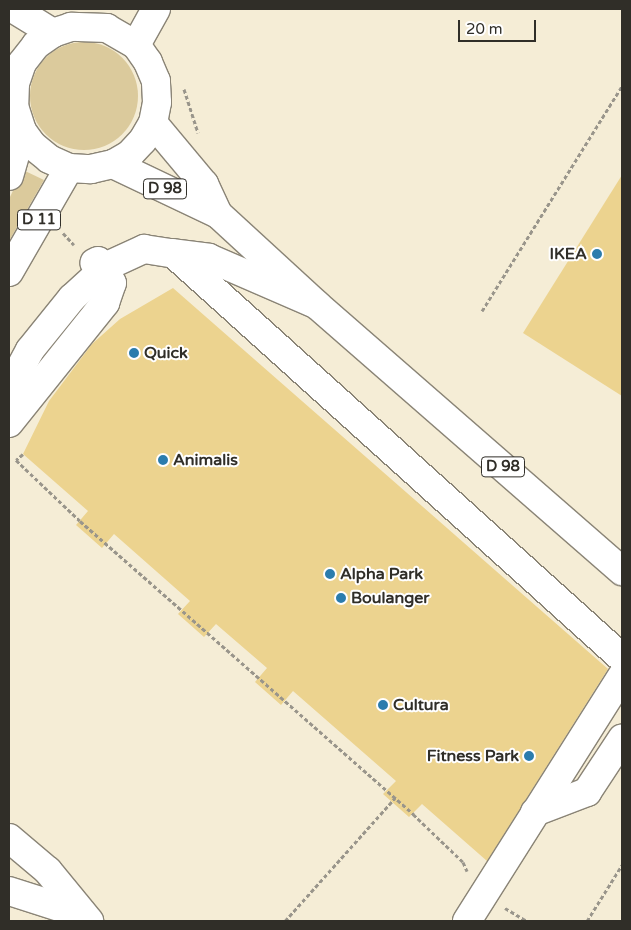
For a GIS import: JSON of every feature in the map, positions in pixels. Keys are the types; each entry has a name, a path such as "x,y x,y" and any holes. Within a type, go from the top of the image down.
{"main road":[{"path":"14,9 53,33"},
{"path":"136,46 156,9"},
{"path":"95,17 107,28 136,46 148,62 156,81 157,102 153,122 143,140 130,154 113,164 91,169 70,168 49,159 32,146 22,131 14,106 16,57 53,33 95,17"},
{"name":"D 98","path":"153,122 204,184 218,214"},
{"path":"9,176 22,131"},
{"name":"D 98","path":"113,164 218,214 317,305 622,571"},
{"name":"D 11","path":"9,272 70,168"},
{"path":"144,249 174,254 622,658"},
{"path":"9,389 36,342 72,298 104,268 144,249 209,258 317,305"},
{"path":"9,365 84,267 98,261 112,283 105,303 9,423"},
{"path":"467,921 622,676"},
{"path":"536,812 587,792 622,739"},
{"path":"9,838 48,872 85,918"},
{"path":"9,891 85,918"}],"path":[{"path":"482,311 622,86"},
{"path":"23,454 16,460 80,521 395,798 463,862 484,895 527,921"},
{"path":"285,921 395,798"},
{"path":"587,921 622,865"}],"shaded area":[{"path":"9,9 622,9 622,921 9,921"},
{"path":"84,42 105,46 122,58 134,75 138,96 134,117 122,134 105,146 84,150 63,146 46,134 34,117 30,96 34,75 46,58 63,46"},
{"path":"23,170 44,180 9,241 9,199"}],"building":[{"name":"IKEA","path":"622,175 622,396 523,333"},
{"name":"Alpha Park","path":"173,288 608,669 487,861 422,804 409,817 383,794 396,781 293,691 281,705 255,682 267,668 216,624 204,637 178,614 190,601 114,534 102,548 76,525 88,511 23,454 49,401 92,344 120,319"}],"place":[{"name":"IKEA","path":"597,254"},
{"name":"Quick","path":"134,353"},
{"name":"Animalis","path":"163,460"},
{"name":"Alpha Park","path":"330,574"},
{"name":"Boulanger","path":"341,598"},
{"name":"Cultura","path":"383,705"},
{"name":"Fitness Park","path":"529,756"}]}
